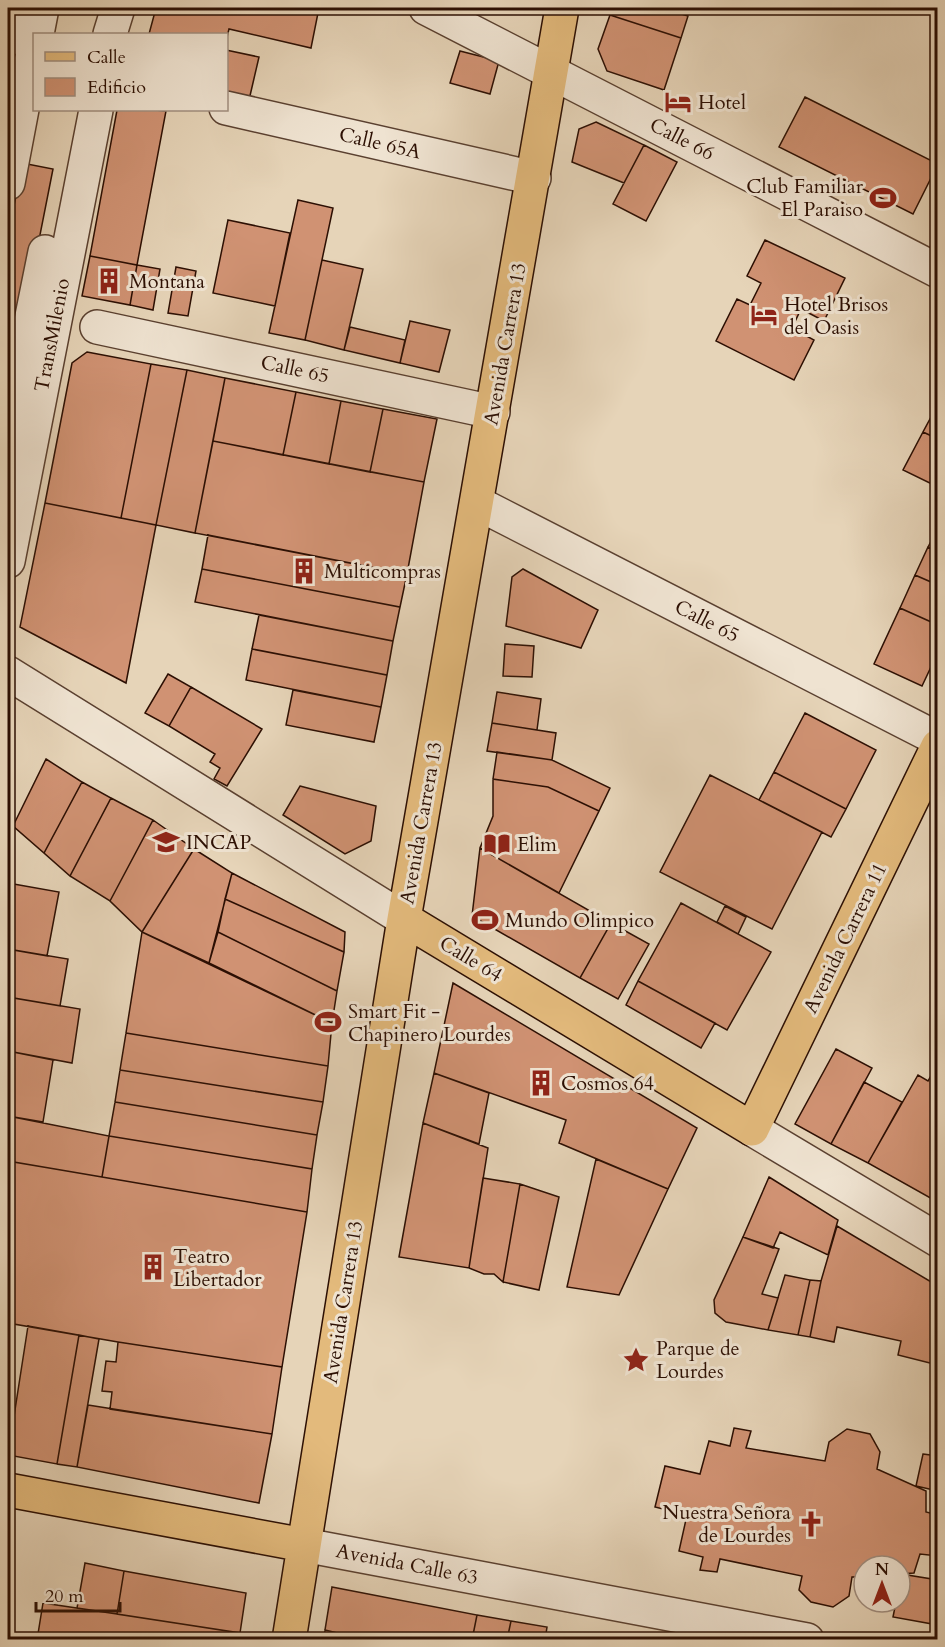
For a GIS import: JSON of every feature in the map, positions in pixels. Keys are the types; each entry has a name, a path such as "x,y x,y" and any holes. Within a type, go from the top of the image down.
{"main road":[{"name":"Avenida Carrera 13","path":"289,1640 404,919 562,8"},
{"name":"Avenida Carrera 11","path":"752,1129 938,746"},
{"name":"Calle 64","path":"404,919 752,1129"},
{"name":"Avenida Calle 63","path":"8,1490 304,1545"}],"street":[{"path":"8,39 14,8"},
{"path":"37,33 42,8"},
{"path":"89,33 95,8"},
{"path":"110,33 118,8"},
{"name":"Calle 66","path":"426,8 938,271"},
{"path":"8,183 33,51"},
{"name":"Calle 65A","path":"228,108 534,178"},
{"name":"TransMilenio","path":"8,435 74,111"},
{"name":"TransMilenio","path":"8,561 96,111"},
{"name":"Calle 65","path":"97,327 493,412"},
{"name":"Calle 65","path":"477,503 938,739"},
{"name":"Calle 64","path":"8,673 404,919"},
{"name":"Calle 64","path":"752,1129 938,1240"},
{"name":"Avenida Calle 63","path":"304,1545 807,1640"}],"building":[{"path":"156,8 319,8 311,48 229,29 228,33 149,33"},
{"path":"612,8 662,8 688,16 681,38 610,15"},
{"path":"610,15 681,38 664,90 607,71 598,49"},
{"path":"228,50 259,57 249,100 228,95"},
{"path":"460,51 499,61 490,94 450,83"},
{"path":"805,97 938,164 913,214 779,147"},
{"path":"117,111 166,111 137,265 90,256"},
{"path":"596,122 644,145 624,183 572,162 579,129"},
{"path":"644,145 677,162 646,221 613,204"},
{"path":"22,163 53,169 8,397 8,237"},
{"path":"298,200 333,208 305,340 269,333"},
{"path":"228,220 290,233 275,306 213,293"},
{"name":"Hotel Brisos del Oasis","path":"765,240 845,278 824,321 801,309 792,328 814,340 794,380 716,341 737,299 750,305 761,283 747,276"},
{"name":"Montana","path":"90,256 137,265 130,305 82,296"},
{"path":"322,260 363,269 344,350 305,340"},
{"path":"137,265 160,269 153,310 130,305"},
{"path":"176,267 196,271 188,316 168,313"},
{"path":"410,321 450,330 439,372 400,363"},
{"path":"350,327 405,340 400,363 344,350"},
{"path":"87,352 151,364 121,518 45,503 72,363"},
{"path":"151,364 187,370 156,525 121,518"},
{"path":"187,370 225,378 195,533 156,525"},
{"path":"225,378 296,392 283,455 213,441"},
{"path":"296,392 341,401 329,464 283,455"},
{"path":"341,401 383,409 370,472 329,464"},
{"path":"938,404 938,439 923,432"},
{"path":"383,409 437,419 424,482 370,472"},
{"path":"923,432 938,439 938,487 903,470"},
{"path":"213,441 424,482 407,574 195,533"},
{"path":"45,503 156,525 126,683 20,627"},
{"path":"938,528 938,551 928,547"},
{"name":"Multicompras","path":"208,535 407,574 400,607 202,569"},
{"path":"928,547 938,551 938,585 915,575"},
{"path":"202,569 400,607 393,641 195,602"},
{"path":"523,569 598,610 581,648 506,626 512,577"},
{"path":"915,575 938,585 938,625 900,608"},
{"path":"900,608 938,625 938,652 922,686 874,664"},
{"path":"259,615 393,641 387,675 252,649"},
{"path":"505,644 534,646 532,677 503,676"},
{"path":"252,649 387,675 381,707 246,680"},
{"path":"168,674 191,687 169,726 145,713"},
{"path":"191,687 262,729 227,786 214,779 220,768 210,762 215,754 169,726"},
{"path":"293,690 381,707 374,742 286,725"},
{"path":"497,692 541,699 537,730 492,723"},
{"path":"805,713 876,750 846,809 774,772"},
{"path":"492,723 556,733 552,760 487,751"},
{"path":"497,752 552,760 610,788 599,811 548,787 493,779"},
{"path":"46,759 82,782 44,853 13,826"},
{"path":"774,772 846,809 831,837 759,800"},
{"path":"710,775 822,832 772,929 660,872"},
{"path":"493,779 548,787 599,811 559,893 480,848 493,816"},
{"path":"82,782 111,798 70,876 44,853"},
{"path":"300,786 376,806 371,841 345,854 283,815"},
{"path":"111,798 153,820 110,901 70,876"},
{"path":"153,820 194,849 142,932 110,901"},
{"path":"480,848 611,923 580,978 472,916"},
{"path":"194,849 232,873 209,963 142,932"},
{"path":"232,873 345,932 344,952 225,899"},
{"path":"8,883 59,892 47,956 8,949"},
{"path":"225,899 344,952 337,991 218,932"},
{"path":"681,903 771,952 727,1030 638,981"},
{"path":"725,906 746,917 738,934 717,922"},
{"path":"611,923 649,944 618,999 580,978"},
{"path":"142,932 332,1023 328,1066 126,1033"},
{"path":"218,932 337,991 332,1023 209,963"},
{"path":"8,949 68,959 60,1006 8,997"},
{"path":"638,981 715,1023 701,1048 626,1005"},
{"name":"Cosmos 64","path":"453,983 697,1128 668,1189 559,1143 566,1120 434,1073"},
{"path":"8,997 80,1009 72,1063 8,1051"},
{"path":"126,1033 328,1066 323,1102 120,1070"},
{"path":"836,1049 872,1068 831,1144 795,1124"},
{"path":"8,1051 53,1060 43,1122 8,1116"},
{"path":"936,1067 938,1068 938,1194 934,1200 868,1163 918,1075 928,1081"},
{"path":"120,1070 323,1102 317,1135 115,1102"},
{"path":"434,1073 489,1093 479,1144 423,1123"},
{"path":"864,1082 902,1102 868,1163 831,1144"},
{"path":"115,1102 317,1135 312,1169 109,1136"},
{"path":"8,1116 109,1136 102,1177 8,1161"},
{"path":"423,1123 488,1148 469,1268 399,1257"},
{"path":"109,1136 312,1169 307,1212 102,1177"},
{"path":"596,1159 668,1189 619,1295 567,1287"},
{"name":"Teatro Libertador","path":"8,1161 307,1212 282,1367 8,1323"},
{"path":"769,1177 838,1220 828,1255 780,1232 773,1248 743,1237"},
{"path":"483,1178 520,1184 503,1282 494,1274 484,1274 469,1268"},
{"path":"520,1184 559,1197 539,1290 503,1282"},
{"path":"837,1226 938,1286 938,1365 898,1355 901,1341 837,1327 834,1342 810,1337 821,1281"},
{"path":"743,1237 779,1249 762,1294 778,1298 768,1330 726,1322 715,1313 714,1300"},
{"path":"785,1275 810,1280 798,1335 768,1330"},
{"path":"810,1280 821,1281 810,1337 798,1335"},
{"path":"28,1326 79,1335 57,1464 8,1455"},
{"path":"79,1335 99,1339 77,1467 57,1464"},
{"path":"118,1342 282,1367 272,1434 110,1409 112,1392 102,1391 106,1361 116,1362"},
{"path":"88,1405 272,1434 259,1503 77,1467"},
{"name":"Nuestra Señora de Lourdes","path":"734,1428 751,1431 746,1448 825,1461 829,1442 847,1429 870,1434 880,1452 877,1469 926,1491 926,1512 938,1515 938,1556 920,1554 912,1573 912,1554 852,1554 849,1596 833,1607 811,1602 799,1590 802,1576 720,1559 717,1572 700,1570 703,1557 679,1551 687,1515 655,1507 665,1466 700,1474 709,1441 730,1446"},
{"path":"923,1454 938,1456 938,1491 916,1486"},
{"path":"85,1563 124,1571 117,1614 77,1608"},
{"path":"124,1571 246,1593 240,1633 117,1614"},
{"path":"912,1576 938,1580 938,1625 893,1617 894,1614 912,1614"},
{"path":"332,1587 477,1615 472,1640 366,1640 325,1630"},
{"path":"43,1603 240,1633 239,1640 37,1640"},
{"path":"477,1615 511,1621 507,1640 472,1640"},
{"path":"511,1621 547,1627 545,1640 507,1640"},
{"path":"325,1630 366,1640 324,1640"}],"place":[{"name":"Hotel","path":"678,102"},
{"name":"Club Familiar El Paraiso","path":"883,198"},
{"name":"Montana","path":"109,281"},
{"name":"Hotel Brisos del Oasis","path":"764,315"},
{"name":"Multicompras","path":"304,571"},
{"name":"INCAP","path":"166,842"},
{"name":"Elim","path":"497,844"},
{"name":"Mundo Olimpico","path":"485,920"},
{"name":"Smart Fit - Chapinero Lourdes","path":"328,1022"},
{"name":"Cosmos 64","path":"541,1083"},
{"name":"Teatro Libertador","path":"153,1267"},
{"name":"Parque de Lourdes","path":"636,1360"},
{"name":"Nuestra Señora de Lourdes","path":"811,1524"}]}
